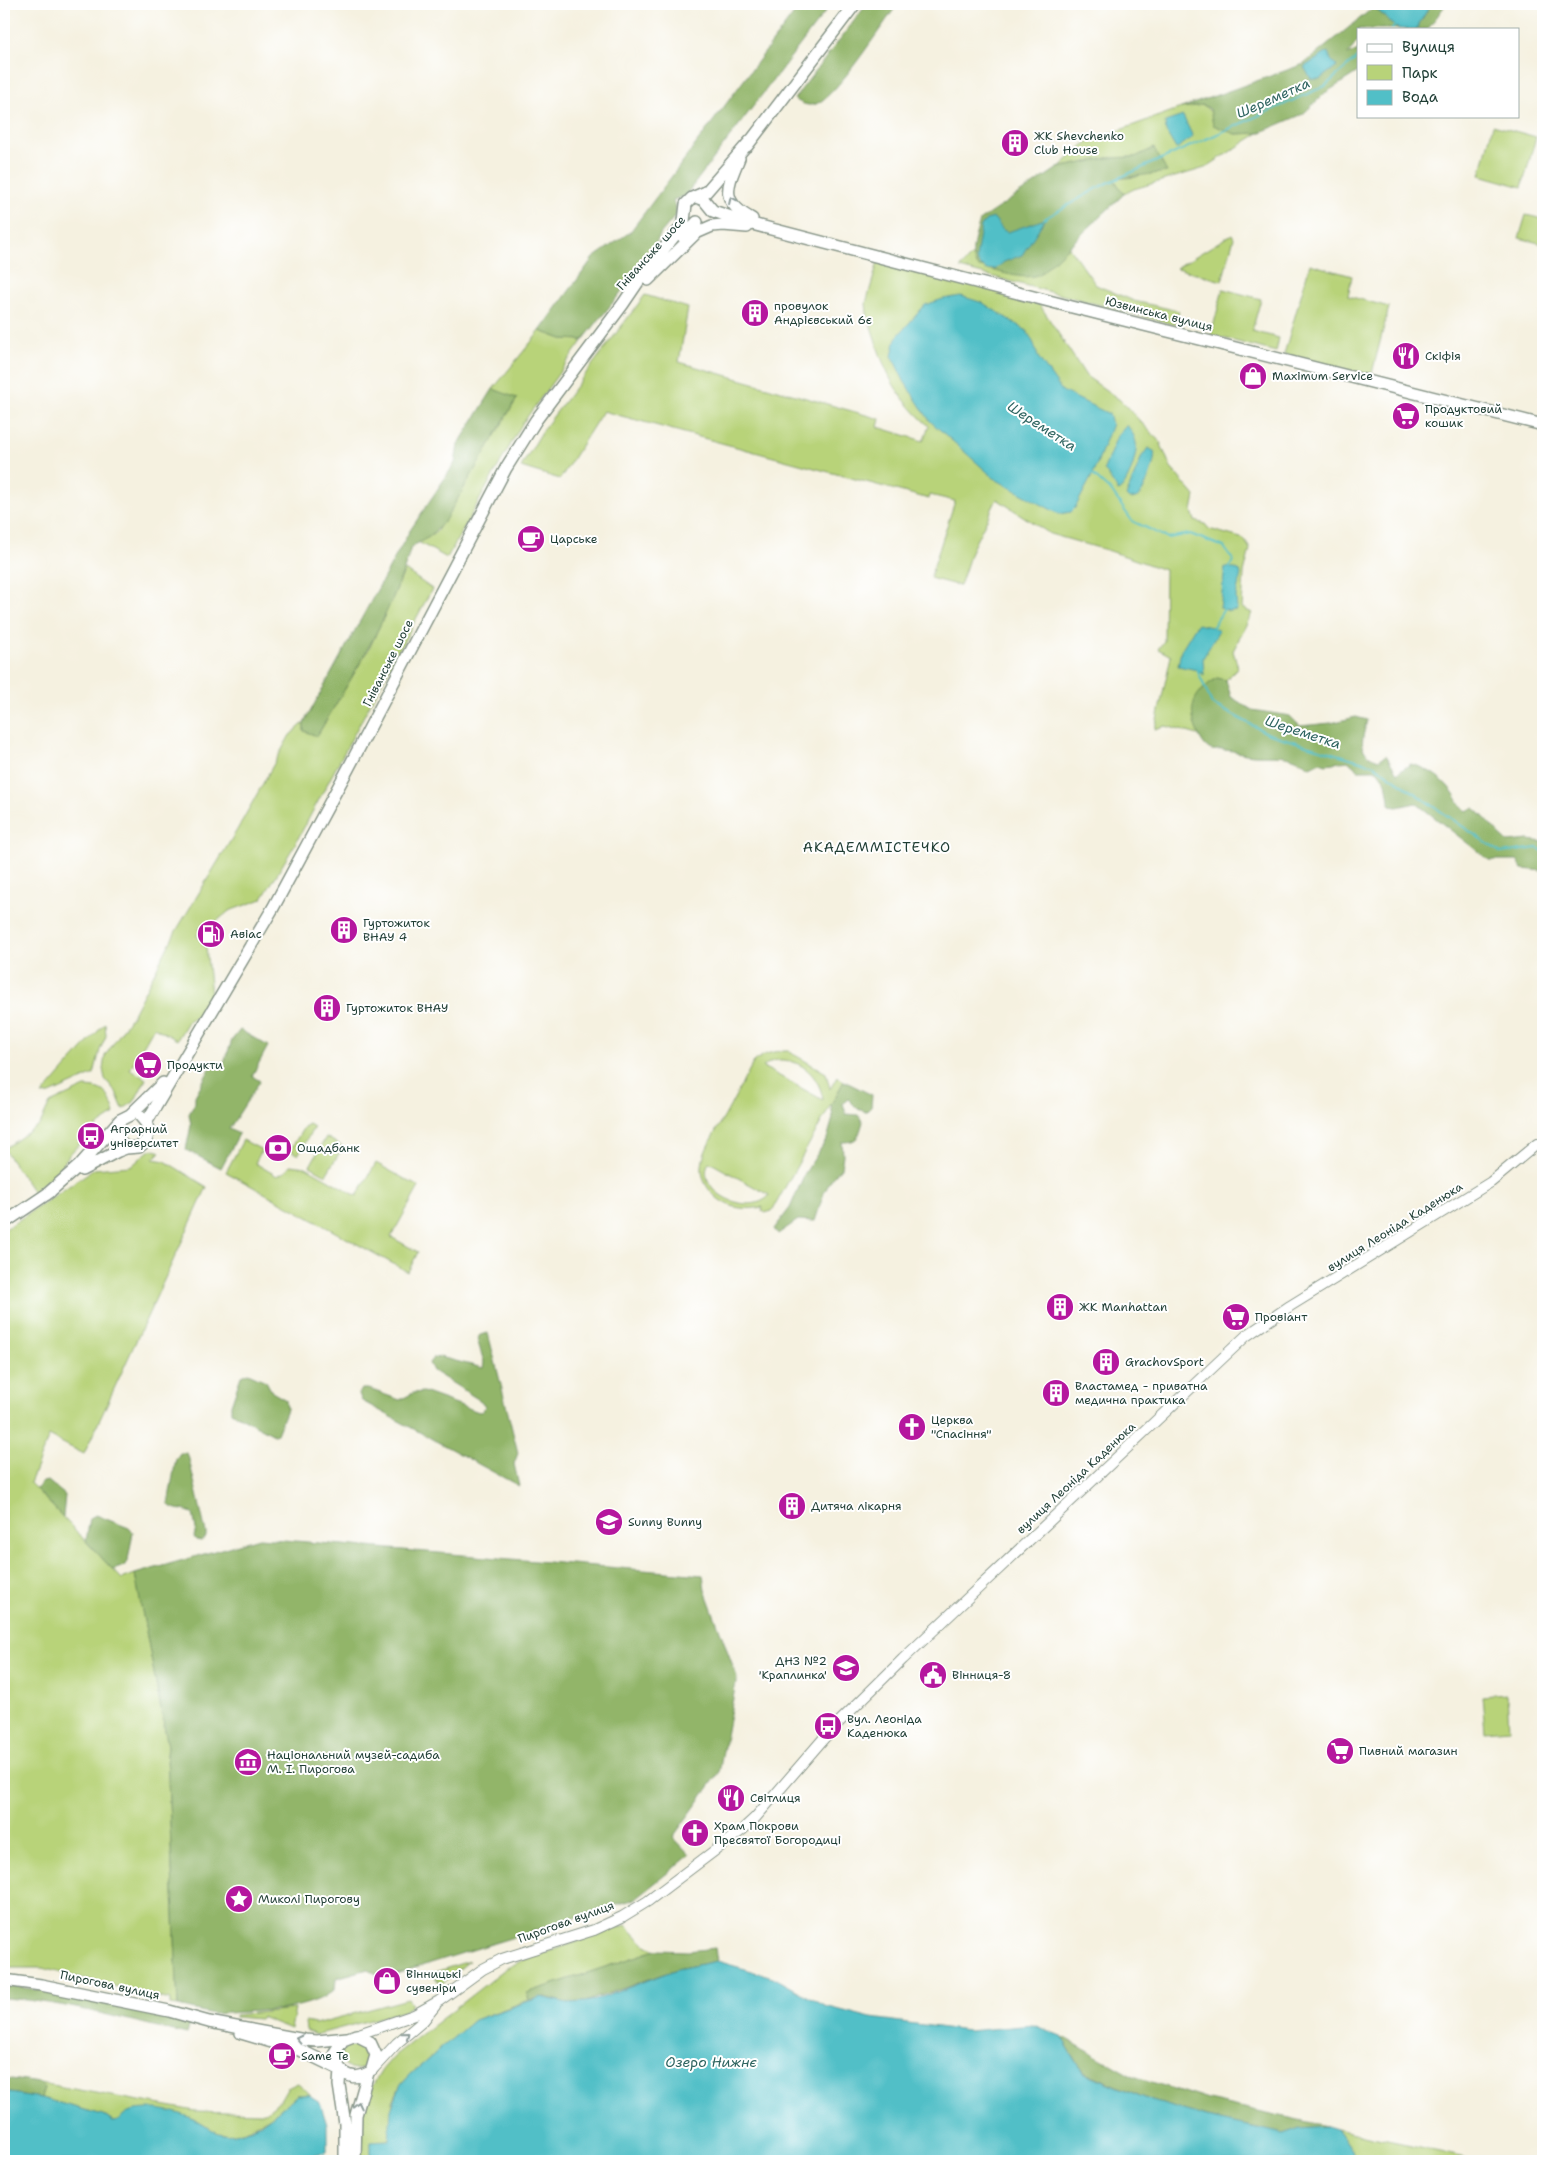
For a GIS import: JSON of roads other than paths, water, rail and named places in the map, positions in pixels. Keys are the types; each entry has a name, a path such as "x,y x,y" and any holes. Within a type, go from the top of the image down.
{"main road":[{"path":"769,228 718,218 689,219 685,212 686,204 704,202 855,4"},
{"path":"700,220 708,214 704,202 706,192 751,140"},
{"path":"740,155 728,183 729,197 737,209 769,228"},
{"path":"704,202 713,212 752,224"},
{"name":"Гніванське шосе","path":"4,1223 83,1169 126,1148 135,1148 146,1141 149,1132 146,1123 277,900 346,774 506,468 536,420 625,302 642,276 680,229 684,221 685,212"},
{"name":"Гніванське шосе","path":"625,302 648,280 700,220"},
{"path":"648,280 671,259 689,237 704,229 724,225 769,228"},
{"name":"Юзвинська вулиця","path":"769,228 1072,307 1543,425"},
{"name":"Гніванське шосе","path":"46,1195 80,1166 123,1117 130,1115 157,1091 191,1046"},
{"path":"130,1115 139,1116 146,1123"},
{"path":"116,1126 116,1139 126,1148"},
{"name":"Пирогова вулиця","path":"4,1980 50,1986 209,2022 305,2040 317,2041 352,2036"},
{"name":"Пирогова вулиця","path":"209,2022 310,2055 339,2069"},
{"path":"345,2161 344,2113 335,2052 338,2045 352,2036 364,2038 375,2048 376,2055 356,2115 355,2161"},
{"path":"310,2055 339,2085"},
{"path":"339,2069 351,2077 363,2076 370,2071"}],"street":[{"name":"вулиця Леоніда Каденюка","path":"910,1652 1246,1336 1290,1306 1490,1182 1537,1144"},
{"name":"Пирогова вулиця","path":"352,2036 414,2015 439,2001 492,1964 598,1928 622,1917 648,1901 750,1823 831,1730 910,1652"},
{"name":"Пирогова вулиця","path":"370,2071 396,2043 422,2021 439,2001"}],"water":[{"path":"1377,4 1431,4 1417,28 1397,28 1374,7"},
{"path":"1328,52 1331,60 1337,66 1320,79 1311,79 1304,67"},
{"path":"1183,116 1193,137 1176,149 1166,132 1165,122"},
{"path":"994,218 1003,230 1008,232 1045,219 1022,255 1004,262 996,269 987,270 976,259 981,226 986,220"},
{"path":"961,296 983,303 1027,331 1038,357 1062,391 1109,414 1112,424 1093,474 1071,512 1059,514 995,479 930,421 904,381 892,356 896,338 925,305"},
{"path":"1127,425 1133,434 1136,448 1129,477 1118,491 1104,469 1117,436"},
{"path":"1148,448 1154,451 1155,455 1150,473 1140,495 1129,499 1126,496 1142,456"},
{"path":"1225,567 1239,570 1241,574 1236,596 1237,610 1229,611 1220,608"},
{"path":"1197,624 1212,627 1219,631 1203,658 1204,675 1197,670 1178,666 1181,650"},
{"name":"Озеро Нижнє","path":"717,1961 773,1977 825,2006 871,2018 968,2031 1033,2025 1061,2036 1083,2072 1152,2101 1207,2117 1283,2134 1300,2128 1326,2126 1336,2129 1356,2158 1363,2161 371,2161 371,2141 389,2140 391,2110 400,2086 410,2075 474,2020 541,1997 567,2003 596,2000 677,1969"},
{"path":"4,2092 41,2098 103,2115 113,2122 119,2120 128,2112 135,2110 155,2109 168,2111 196,2120 216,2132 227,2135 238,2134 260,2124 297,2095 309,2095 320,2102 327,2125 327,2152 305,2156 300,2161 4,2161"}],"waterway":[{"name":"Шереметка","path":"1393,28 1397,24"},
{"name":"Шереметка","path":"1044,219 1101,186 1325,86 1357,58"},
{"name":"Шереметка","path":"1091,473 1112,492 1132,521 1168,538 1190,534 1224,547 1233,560 1229,570"},
{"name":"Шереметка","path":"1212,628 1224,609"},
{"name":"Шереметка","path":"1197,669 1212,704 1269,734 1374,765 1501,853 1537,848 1543,851"},
{"path":"324,2152 324,2161"}],"place":[{"name":"ЖК Shevchenko Club House","path":"1015,143"},
{"name":"провулок Андрієвський 6є","path":"755,313"},
{"name":"Скіфія","path":"1406,356"},
{"name":"Maximum Service","path":"1253,376"},
{"name":"Продуктовий кошик","path":"1406,416"},
{"name":"Царське","path":"531,539"},
{"name":"Гуртожиток ВНАУ 4","path":"344,930"},
{"name":"Авіас","path":"211,934"},
{"name":"Гуртожиток ВНАУ","path":"327,1008"},
{"name":"Продукти","path":"148,1065"},
{"name":"Аграрний університет","path":"91,1136"},
{"name":"Ощадбанк","path":"278,1148"},
{"name":"ЖК Manhattan","path":"1060,1307"},
{"name":"Провіант","path":"1236,1317"},
{"name":"GrachovSport","path":"1106,1362"},
{"name":"Властамед - приватна медична практика","path":"1056,1393"},
{"name":"Церква \"Спасіння\"","path":"912,1427"},
{"name":"Дитяча лікарня","path":"792,1506"},
{"name":"Sunny Bunny","path":"609,1522"},
{"name":"ДНЗ №2 'Краплинка'","path":"846,1668"},
{"name":"Вінниця-8","path":"933,1675"},
{"name":"Вул. Леоніда Каденюка","path":"828,1726"},
{"name":"Пивний магазин","path":"1340,1751"},
{"name":"Національний музей-садиба М. І. Пирогова","path":"248,1762"},
{"name":"Світлиця","path":"731,1798"},
{"name":"Храм Покрови Пресвятої Богородиці","path":"695,1833"},
{"name":"Миколі Пирогову","path":"239,1899"},
{"name":"Вінницькі сувеніри","path":"387,1981"},
{"name":"Same Te","path":"282,2056"}],"district":[{"name":"АКАДЕММІСТЕЧКО","path":"877,847"}]}
